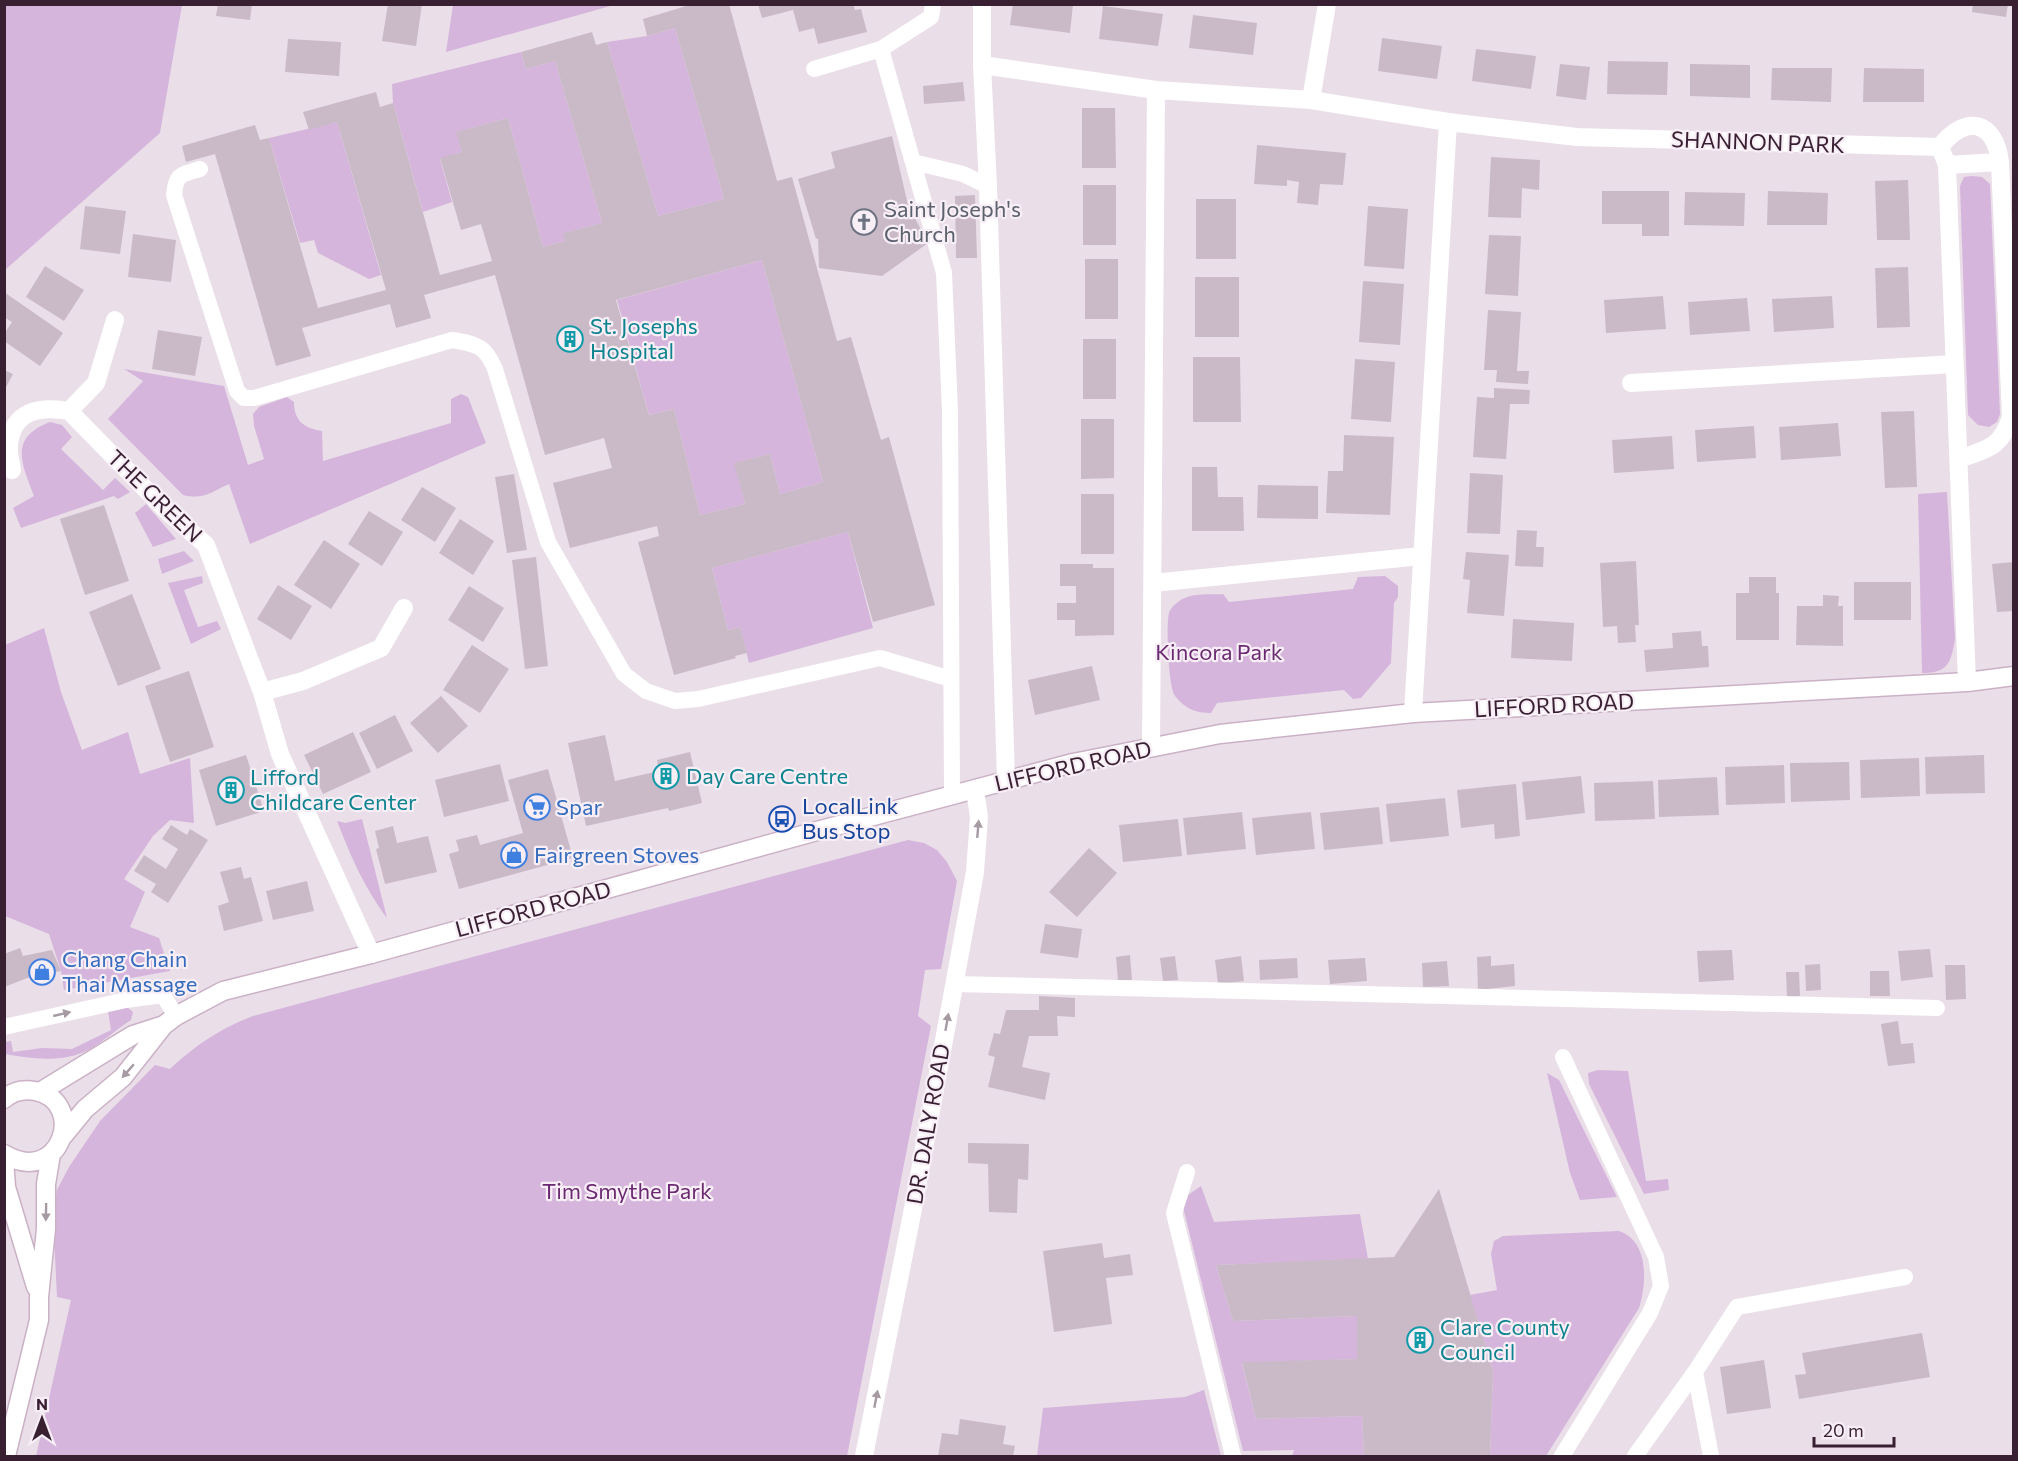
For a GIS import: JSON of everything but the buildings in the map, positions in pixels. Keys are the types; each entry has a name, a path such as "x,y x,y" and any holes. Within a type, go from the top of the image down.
{"street":[{"path":"982,4 982,64 988,186 1006,781"},
{"path":"1311,100 1327,4"},
{"path":"982,64 1156,90 1311,100 1448,122 1413,712"},
{"path":"1151,747 1156,90"},
{"name":"SHANNON PARK","path":"1448,122 1577,137 1940,147"},
{"path":"1959,459 1994,447 2006,434 2011,417 2000,162 1998,148 1992,134 1981,127 1962,127 1949,135 1940,147 1947,165 1967,682"},
{"path":"1947,165 2000,162"},
{"path":"12,470 8,447 14,426 31,411 50,408 69,411 96,383 115,320"},
{"path":"1630,383 1954,364"},
{"name":"THE GREEN","path":"69,411 167,511 206,545 262,692 280,754 371,954"},
{"path":"1153,583 1421,556"},
{"path":"262,692 303,681 381,648 404,609"},
{"name":"LIFFORD ROAD","path":"40,1092 133,1035 170,1021 224,991 371,954 1073,763 1220,734 1413,712 1967,682 2013,676"},
{"name":"DR. DALY ROAD","path":"864,1456 975,872 979,817 975,790"},
{"name":"LIFFORD ROAD","path":"51,1154 85,1109 123,1077 170,1021"},
{"path":"9,1090 40,1092 50,1097 58,1106 64,1126 63,1136"},
{"path":"4,1154 13,1160 33,1162 43,1160 51,1154"},
{"path":"6,1456 39,1320 46,1229 46,1184 51,1154"},
{"path":"4,1160 6,1187 39,1297"}],"lane":[{"path":"814,69 881,49 931,17 933,4"},
{"path":"881,49 944,273 950,411 952,796"},
{"path":"913,162 963,174 988,186"},
{"path":"200,169 180,175 175,181 174,195 237,391 244,398 254,398 452,340 476,344 489,355 495,369 548,542 624,674 646,691 675,701 698,699 880,658 951,679"},
{"path":"954,984 1937,1008"},
{"path":"4,1027 126,1000 163,995 170,1021"},
{"path":"1562,1456 1650,1313 1661,1286 1656,1257 1563,1057"},
{"path":"1187,1172 1174,1213 1233,1456"},
{"path":"1635,1456 1695,1372 1737,1307 1905,1277"},
{"path":"1695,1372 1711,1456"}],"green space":[{"path":"5,4 182,5 160,133 5,270"},
{"path":"453,4 614,5 446,52"},
{"path":"675,28 724,199 658,216 607,42 647,36"},
{"path":"521,52 526,69 555,61 602,223 564,233 565,241 543,247 508,118 457,132 462,152 440,159 452,202 423,212 393,103 392,84"},
{"path":"337,122 381,275 369,279 318,253 314,240 300,243 269,138"},
{"path":"1964,177 1982,177 1990,184 2000,414 1997,422 1989,427 1978,425 1968,415 1960,186"},
{"path":"762,260 823,482 780,494 770,454 735,463 745,504 700,515 674,409 649,415 617,300"},
{"path":"124,369 224,386 248,465 264,459 254,426 253,414 259,407 287,397 294,402 298,419 305,426 322,431 323,461 451,423 451,399 461,394 468,397 486,443 250,544 229,484 202,496 183,495 108,419 143,381"},
{"path":"50,422 62,425 72,437 61,449 103,490 115,478 130,492 118,499 114,496 21,528 13,508 34,496 23,463 23,444 37,428"},
{"path":"1947,492 1955,639 1947,665 1938,671 1922,673 1918,494"},
{"path":"146,504 176,539 153,547 135,513"},
{"path":"848,532 873,628 749,663 740,627 728,630 712,568"},
{"path":"184,551 194,561 162,574 158,559"},
{"path":"202,576 203,583 184,590 198,627 217,621 221,629 191,644 168,583"},
{"name":"Kincora Park","path":"1385,576 1398,586 1398,597 1394,603 1391,663 1361,698 1353,699 1344,690 1217,703 1211,713 1191,709 1175,696 1169,669 1168,620 1171,608 1183,599 1200,595 1223,594 1229,602 1353,589 1358,577"},
{"path":"44,628 61,692 82,750 128,732 140,774 190,758 194,823 170,820 153,836 124,879 145,892 130,927 159,938 170,971 64,990 61,971 49,934 5,916 5,645"},
{"path":"362,819 387,918 359,871 337,821 345,823"},
{"name":"Tim Smythe Park","path":"908,840 924,843 937,850 947,862 957,881 941,969 925,970 918,1016 931,1026 847,1456 36,1456 71,1300 57,1297 53,1215 57,1190 69,1167 100,1121 155,1065 170,1069 208,1038 253,1016"},
{"path":"127,1007 133,1012 131,1020 94,1047 78,1054 47,1059 5,1054 4,1042 11,1041 13,1052 42,1048 72,1049 111,1030 108,1011"},
{"path":"1598,1070 1628,1071 1646,1181 1668,1179 1669,1190 1644,1194 1589,1084 1588,1073"},
{"path":"1547,1073 1559,1080 1617,1197 1580,1200 1570,1173"},
{"path":"1201,1186 1214,1222 1360,1214 1368,1259 1216,1265 1233,1321 1357,1316 1357,1359 1242,1363 1256,1419 1362,1416 1364,1456 1292,1456 1294,1450 1243,1451 1183,1207 1188,1195"},
{"path":"1619,1231 1629,1236 1641,1253 1644,1275 1639,1308 1546,1456 1490,1456 1493,1371 1470,1295 1497,1290 1491,1254 1494,1241 1503,1236"},
{"path":"1204,1390 1221,1456 1037,1456 1043,1408 1185,1397"}],"place":[{"name":"Saint Joseph's Church","path":"864,222"},
{"name":"St. Josephs Hospital","path":"570,339"},
{"name":"Day Care Centre","path":"666,776"},
{"name":"Lifford Childcare Center","path":"231,790"},
{"name":"Spar","path":"537,807"},
{"name":"LocalLink Bus Stop","path":"782,819"},
{"name":"Fairgreen Stoves","path":"514,855"},
{"name":"Chang Chain Thai Massage","path":"42,972"},
{"name":"Clare County Council","path":"1420,1340"}]}
